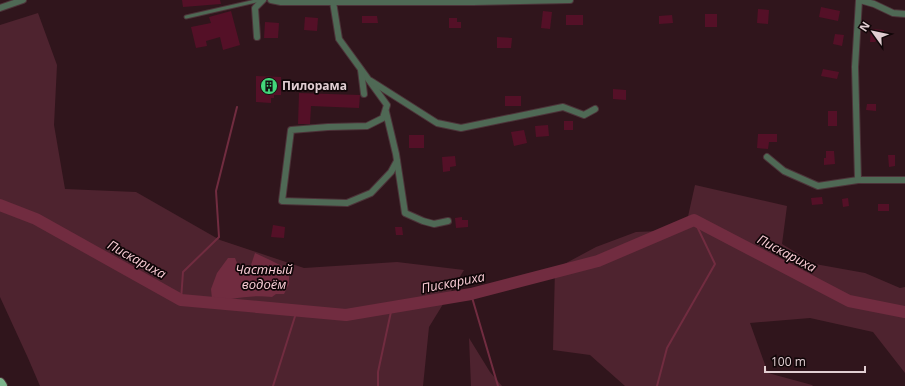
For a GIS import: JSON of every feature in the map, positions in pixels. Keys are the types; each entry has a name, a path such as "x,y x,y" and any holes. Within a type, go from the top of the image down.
{"street":[{"path":"0,8 12,2 23,0"},
{"path":"257,37 255,8 264,0"},
{"path":"271,0 281,2 570,0"},
{"path":"858,180 855,67 859,0 867,1 893,12 905,14"},
{"path":"333,2 339,39 387,105 386,111 383,118 367,126 291,130 282,201 347,203 371,193 391,172 397,161"},
{"path":"360,68 364,94"},
{"path":"368,79 437,123 462,128 563,107 584,115 595,109"},
{"path":"386,111 397,161 405,212 423,221 434,224 448,221"},
{"path":"768,158 784,171 818,186 858,180 905,180"}],"lane":[{"path":"186,17 260,0"}],"shaded area":[{"path":"38,13 57,65 54,125 65,189 136,192 220,240 304,268 397,262 464,270 429,327 423,386 40,386 0,297 0,25"},
{"path":"695,185 787,206 782,244 815,264 865,273 900,288 905,287 905,373 873,332 810,318 750,323 768,373 813,386 625,386 590,355 553,350 555,269 596,247 636,232 685,230"},
{"path":"469,338 490,372 502,386 471,386"}],"water":[{"name":"Частный водоём","path":"255,253 284,267 285,272 289,276 289,284 284,294 276,294 272,297 256,296 212,299 211,289 217,273 228,258 235,258 240,270 244,272 251,265"}],"building":[{"path":"182,0 220,0 221,4 183,7"},
{"path":"821,7 840,11 838,21 819,17"},
{"path":"758,9 769,10 768,24 757,23"},
{"path":"231,11 240,45 223,50 220,37 206,41 207,46 196,48 191,27 211,23 209,17"},
{"path":"543,11 552,12 550,29 541,28"},
{"path":"705,14 717,14 717,27 705,27"},
{"path":"566,15 583,15 583,25 566,25"},
{"path":"672,15 673,23 659,24 659,16"},
{"path":"362,16 377,16 378,23 362,23"},
{"path":"305,17 318,18 317,31 304,30"},
{"path":"449,18 457,18 457,22 461,22 461,28 449,28"},
{"path":"265,22 279,23 278,38 264,38"},
{"path":"871,29 884,30 883,41 870,42"},
{"path":"835,34 844,35 842,46 833,44"},
{"path":"497,37 512,38 511,48 497,48"},
{"path":"823,69 839,72 837,79 821,76"},
{"name":"Пилорама","path":"256,76 281,77 281,95 274,95 274,98 271,98 271,103 256,102"},
{"path":"613,89 626,90 626,100 613,99"},
{"path":"299,93 360,95 359,108 311,106 310,124 298,124"},
{"path":"505,96 521,96 521,106 505,106"},
{"path":"867,104 876,104 876,111 866,110"},
{"path":"828,111 837,111 837,126 828,126"},
{"path":"564,121 573,121 573,130 564,130"},
{"path":"548,125 549,136 536,137 535,126"},
{"path":"524,130 527,143 514,146 511,132"},
{"path":"758,134 777,134 777,142 769,142 768,149 757,148"},
{"path":"409,135 424,135 424,148 409,148"},
{"path":"826,151 834,151 835,164 824,165"},
{"path":"888,155 895,155 895,166 889,167"},
{"path":"455,156 456,166 450,167 450,171 443,172 442,157"},
{"path":"822,197 823,204 812,205 811,198"},
{"path":"848,198 849,206 843,207 842,199"},
{"path":"878,204 889,204 889,211 878,211"},
{"path":"462,217 462,220 468,220 468,227 456,228 455,218"},
{"path":"273,225 285,227 284,238 271,237"},
{"path":"395,227 402,227 403,235 396,235"}],"waterway":[{"path":"181,300 183,272 219,237 216,191 237,107"},
{"name":"Пискариха","path":"0,205 36,219 181,300 346,315 471,294 598,261 694,220 849,301 905,312"},
{"path":"657,386 667,348 715,264 694,220"},
{"path":"471,294 498,386"},
{"path":"378,386 378,372 392,307"},
{"path":"273,386 297,310"}],"place":[{"name":"Пилорама","path":"269,86"}]}
